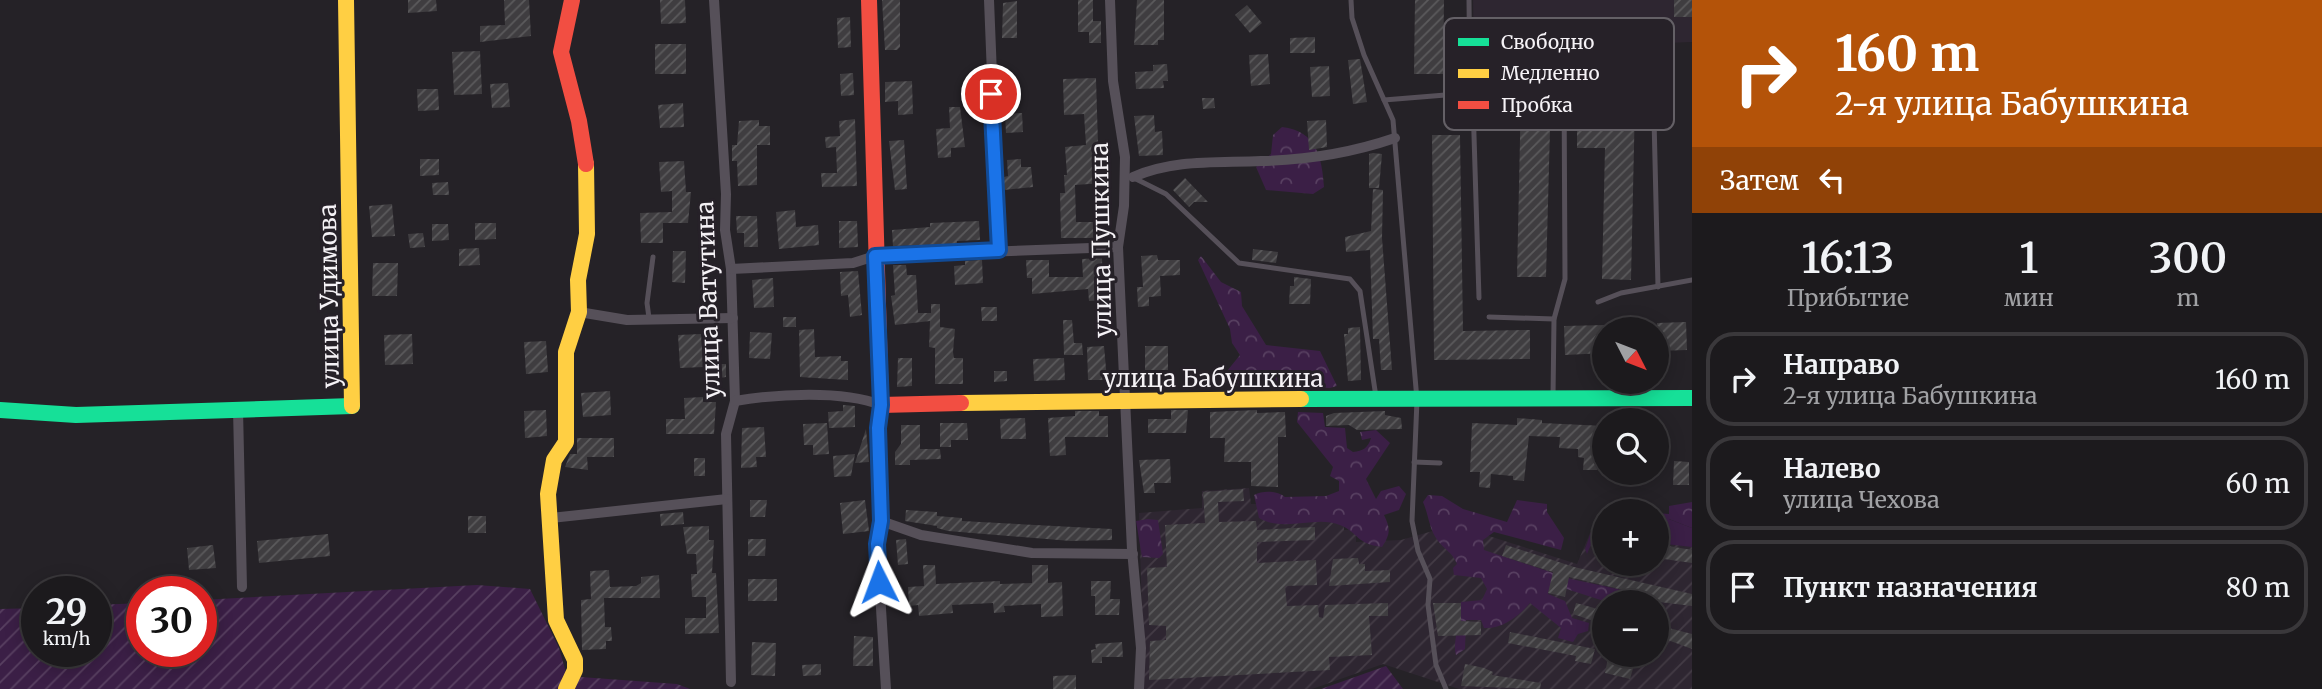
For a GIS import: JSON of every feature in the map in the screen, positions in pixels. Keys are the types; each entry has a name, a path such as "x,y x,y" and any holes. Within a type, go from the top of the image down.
{"street":[{"name":"улица Удимова","path":"0,410 76,415 354,406 346,0"},
{"path":"566,689 575,670 575,660 556,620 548,494 554,460 566,442 566,352 579,312 579,280 587,234 588,178 579,121 561,52 572,0"},
{"name":"улица Ватутина","path":"715,0 726,194 725,230 731,269 735,401 726,434 731,682"},
{"path":"869,0 881,405 878,428 881,521 877,544 886,689"},
{"path":"989,0 999,250"},
{"name":"улица Пушкина","path":"1110,0 1113,81 1129,177 1118,247 1133,554 1141,648 1139,689"},
{"path":"1129,177 1173,163 1265,161 1350,153 1395,138"},
{"path":"731,269 853,263 875,256 1118,247"},
{"path":"579,312 627,320 733,318"},
{"name":"улица Бабушкина","path":"735,401 761,397 860,397 881,405 1127,400 1692,398"},
{"path":"238,409 242,587"},
{"path":"551,518 727,499"},
{"path":"881,521 921,535 1031,553 1133,554"}],"lane":[{"path":"1351,0 1352,18 1364,55 1393,120 1417,400 1412,521 1418,551 1430,579 1428,605 1436,665 1446,689"},
{"path":"1469,0 1469,18"},
{"path":"1384,100 1444,95"},
{"path":"1474,130 1479,298"},
{"path":"1553,399 1554,319 1565,279 1564,130"},
{"path":"1654,130 1658,287"},
{"path":"1129,177 1166,194 1238,263 1350,279 1357,284 1377,400"},
{"path":"649,318 653,257"},
{"path":"1598,302 1692,280"},
{"path":"1489,317 1554,319"},
{"path":"1414,462 1440,463"}],"shaded area":[{"path":"1473,0 1692,0 1692,42 1674,43 1674,18 1473,18"},
{"path":"1249,488 1251,504 1344,518 1344,530 1356,530 1356,542 1401,540 1454,525 1577,564 1592,533 1592,576 1669,576 1669,541 1692,543 1692,689 1459,689 1383,664 1312,689 1141,689 1144,678 1139,513 1202,508 1202,491"}],"green space":[{"path":"1282,127 1303,134 1310,140 1319,156 1324,187 1313,194 1266,190 1256,167 1271,154 1273,135"},
{"path":"1201,256 1221,282 1241,292 1242,306 1266,345 1320,351 1337,386 1228,386 1223,376 1240,355 1232,343 1230,329 1198,260"},
{"path":"1298,412 1323,413 1325,427 1345,428 1347,448 1353,452 1365,448 1371,438 1362,440 1360,432 1376,430 1390,443 1366,479 1376,499 1381,491 1399,486 1406,494 1399,510 1384,515 1389,532 1382,547 1362,541 1346,528 1330,522 1279,524 1259,518 1254,495 1258,493 1274,492 1285,497 1326,496 1339,491 1339,481 1330,476 1333,467 1297,422"},
{"path":"1428,495 1442,496 1463,509 1507,522 1517,500 1547,504 1547,512 1564,538 1561,550 1494,532 1483,540 1484,550 1571,579 1622,590 1592,590 1592,597 1551,584 1548,594 1565,601 1572,618 1589,623 1588,631 1578,634 1573,642 1558,638 1561,628 1530,603 1515,617 1491,628 1484,628 1481,620 1466,620 1465,649 1456,655 1461,602 1482,600 1487,589 1481,578 1454,575 1453,568 1457,564 1435,536 1423,502"},
{"path":"1692,502 1692,528 1669,519 1669,506"},
{"path":"1669,519 1692,528 1692,547 1669,544"},
{"path":"1158,520 1163,554 1159,558 1142,557 1136,521"},
{"path":"1592,529 1592,542 1587,554 1585,549"},
{"path":"477,585 530,589 559,648 567,676 677,684 690,689 0,689 0,609 21,608 21,667 112,667 112,604 126,604 126,667 217,667 217,599"},
{"path":"1386,666 1403,689 1321,689"}],"building":[{"path":"408,0 436,0 437,11 408,13"},
{"path":"504,0 529,0 531,36 480,42 480,26 505,25"},
{"path":"660,0 685,0 686,23 661,24"},
{"path":"882,0 900,0 900,47 897,50 885,50"},
{"path":"1078,0 1093,0 1093,21 1101,21 1101,43 1089,43 1089,32 1078,32"},
{"path":"1137,0 1164,0 1164,40 1158,40 1158,45 1134,45"},
{"path":"1415,0 1444,0 1443,74 1414,74"},
{"path":"1674,0 1692,0 1692,17 1674,17"},
{"path":"1017,1 1017,38 1002,38 1003,3"},
{"path":"1247,5 1262,23 1250,33 1235,15"},
{"path":"850,17 851,47 838,48 837,18"},
{"path":"1315,37 1315,53 1290,53 1290,38"},
{"path":"655,44 686,44 686,74 655,74"},
{"path":"480,51 482,94 454,95 452,52"},
{"path":"1268,54 1270,84 1251,86 1249,55"},
{"path":"1360,59 1367,102 1353,104 1348,60"},
{"path":"1167,64 1168,81 1163,81 1164,88 1136,89 1135,72 1153,71 1153,65"},
{"path":"1329,66 1330,96 1312,97 1310,67"},
{"path":"853,73 854,95 841,96 840,74"},
{"path":"1096,78 1098,144 1103,144 1103,183 1075,185 1076,222 1100,222 1100,238 1061,238 1060,193 1065,193 1064,175 1067,175 1065,147 1086,145 1084,114 1064,115 1063,79"},
{"path":"912,81 913,114 898,115 898,101 885,102 885,82"},
{"path":"508,83 510,107 492,108 490,84"},
{"path":"417,89 438,89 439,110 418,111"},
{"path":"1202,98 1214,98 1215,108 1203,109"},
{"path":"683,103 684,127 660,128 658,105"},
{"path":"949,107 960,107 965,147 951,148 951,157 938,158 936,129 950,128"},
{"path":"1022,113 1023,132 1006,133 1005,114"},
{"path":"1154,115 1155,132 1162,131 1163,155 1139,156 1134,116"},
{"path":"855,119 857,186 822,187 821,173 837,173 836,147 826,148 825,137 840,136 839,121"},
{"path":"759,120 759,126 770,126 770,145 757,145 757,185 738,186 737,161 732,161 732,145 737,145 739,121"},
{"path":"1326,120 1327,147 1309,150 1307,121"},
{"path":"1520,130 1550,130 1546,277 1517,277"},
{"path":"1577,130 1634,130 1631,280 1602,279 1605,148 1577,148"},
{"path":"1432,135 1460,135 1463,331 1530,330 1530,359 1434,360"},
{"path":"904,140 907,189 895,190 889,141"},
{"path":"1369,154 1382,154 1379,188 1369,188"},
{"path":"420,159 439,159 439,175 420,176"},
{"path":"1021,159 1021,167 1031,167 1033,187 1004,190 1004,177 1008,176 1007,160"},
{"path":"684,161 686,192 691,192 688,223 663,223 663,243 641,243 640,213 672,212 672,191 661,192 659,162"},
{"path":"1185,178 1208,202 1194,202 1189,207 1173,190"},
{"path":"448,182 449,195 433,195 432,183"},
{"path":"1373,189 1383,190 1382,238 1392,370 1381,370 1379,339 1373,339 1370,250 1346,252 1345,237 1371,231"},
{"path":"392,204 395,236 372,237 369,206"},
{"path":"795,210 796,227 818,225 819,245 779,249 776,212"},
{"path":"736,216 757,216 758,247 744,247 744,233 737,233"},
{"path":"839,221 857,221 858,247 839,248"},
{"path":"979,221 980,240 957,241 957,244 893,246 892,230 930,227 930,223"},
{"path":"475,223 496,223 496,239 475,240"},
{"path":"432,224 448,224 449,240 432,241"},
{"path":"423,233 425,247 410,248 408,234"},
{"path":"479,248 480,265 459,266 459,249"},
{"path":"1253,249 1278,252 1276,263 1252,260"},
{"path":"673,251 686,251 685,283 672,282"},
{"path":"1157,255 1158,260 1180,260 1180,275 1160,276 1161,296 1149,297 1149,306 1138,307 1137,287 1143,287 1141,256"},
{"path":"1102,258 1103,300 1089,301 1088,289 1032,294 1032,278 1027,278 1026,260 1049,260 1049,277 1083,277 1082,259"},
{"path":"982,260 983,283 955,285 954,266 965,265 965,261"},
{"path":"373,263 398,263 397,296 372,296"},
{"path":"893,265 906,265 907,275 916,275 918,313 931,313 931,304 940,304 940,327 955,329 953,352 954,358 963,358 963,384 935,384 935,348 929,347 930,321 895,325 891,296 895,295"},
{"path":"858,271 862,315 850,317 848,295 841,296 840,272"},
{"path":"1294,277 1311,279 1310,304 1289,304 1290,286 1294,286"},
{"path":"773,278 774,307 754,308 752,280"},
{"path":"981,307 997,307 997,321 982,321"},
{"path":"783,317 796,317 796,327 783,327"},
{"path":"1063,320 1072,320 1074,343 1082,343 1083,355 1064,355"},
{"path":"1686,322 1687,350 1670,351 1670,323"},
{"path":"1592,325 1592,354 1565,355 1564,326"},
{"path":"1360,327 1361,380 1348,381 1344,334 1348,334 1348,328"},
{"path":"814,329 815,357 841,356 841,361 848,361 848,380 800,377 799,330"},
{"path":"750,332 772,333 770,359 749,358"},
{"path":"412,334 413,364 385,365 384,335"},
{"path":"701,334 702,348 712,347 712,364 726,364 726,377 705,380 704,367 680,368 678,335"},
{"path":"546,341 548,372 526,374 524,342"},
{"path":"1104,346 1107,380 1088,380 1087,347"},
{"path":"1145,346 1168,346 1168,370 1145,370"},
{"path":"898,358 912,358 912,386 897,387"},
{"path":"1064,358 1065,380 1034,381 1033,359"},
{"path":"994,371 1007,371 1007,381 994,382"},
{"path":"610,391 611,415 583,417 581,393"},
{"path":"703,397 703,402 716,402 714,434 666,434 666,419 685,419 684,398"},
{"path":"843,405 855,406 855,427 829,428 828,412 843,411"},
{"path":"546,410 547,436 525,438 524,411"},
{"path":"1171,410 1188,410 1186,433 1148,433 1148,419 1171,419"},
{"path":"1257,410 1257,413 1285,412 1286,437 1278,437 1278,487 1251,486 1251,462 1224,462 1225,438 1210,438 1210,412"},
{"path":"1075,411 1099,411 1099,416 1108,416 1108,437 1065,437 1066,455 1050,456 1048,418 1075,416"},
{"path":"1385,411 1385,415 1401,418 1402,429 1357,430 1349,425 1326,426 1326,416 1334,413"},
{"path":"1025,418 1026,439 1001,439 1000,419"},
{"path":"1517,418 1542,420 1542,423 1592,425 1592,470 1583,470 1584,458 1578,457 1578,449 1559,448 1560,437 1529,436 1524,481 1513,480 1513,476 1491,474 1490,488 1479,487 1480,472 1470,472 1472,423 1517,425"},
{"path":"827,423 829,454 813,455 813,445 804,445 803,424"},
{"path":"940,423 967,423 968,440 951,440 951,447 940,447"},
{"path":"901,425 920,425 920,449 940,449 941,459 910,460 910,465 895,465 895,452 901,444"},
{"path":"764,427 766,457 756,457 757,467 741,468 742,428"},
{"path":"866,429 869,462 855,463"},
{"path":"577,438 614,438 614,457 587,457 588,470 565,467 570,454 577,454"},
{"path":"855,454 851,476 834,477 833,456"},
{"path":"694,458 705,458 705,476 694,476"},
{"path":"1170,459 1171,483 1154,483 1155,493 1144,493 1139,460"},
{"path":"1674,461 1689,462 1689,485 1673,485"},
{"path":"1243,489 1244,501 1218,502 1219,522 1256,521 1257,530 1315,527 1315,540 1257,542 1257,563 1316,560 1317,585 1285,586 1287,606 1318,605 1319,617 1323,618 1325,605 1388,603 1388,616 1369,616 1372,655 1329,657 1330,670 1149,680 1150,641 1166,640 1166,626 1149,625 1147,568 1167,567 1165,525 1205,523 1203,492"},
{"path":"750,500 767,500 765,517 750,517"},
{"path":"865,500 869,531 843,534 840,503"},
{"path":"906,510 937,512 937,516 962,518 962,521 1112,529 1112,540 1071,541 948,531 937,526 905,521"},
{"path":"683,512 684,524 661,526 660,514"},
{"path":"468,516 486,516 486,533 468,533"},
{"path":"709,526 709,540 714,540 712,573 716,573 719,633 685,634 685,618 706,618 706,597 692,597 691,574 697,574 696,554 687,554 683,527"},
{"path":"328,534 330,556 259,563 257,541"},
{"path":"748,539 766,539 765,556 748,556"},
{"path":"906,539 908,564 898,565 896,540"},
{"path":"213,545 216,568 189,570 187,548"},
{"path":"1506,545 1592,571 1592,576 1613,576 1692,594 1692,606 1669,603 1669,590 1623,590 1569,577 1565,597 1548,593 1553,572 1502,556"},
{"path":"1669,546 1692,550 1692,563 1669,560"},
{"path":"1358,558 1359,564 1365,564 1365,571 1390,570 1390,582 1329,586 1333,559"},
{"path":"923,565 935,565 936,584 1000,581 1000,584 1032,583 1032,565 1048,565 1048,583 1062,582 1063,616 1041,617 1041,604 1004,606 1005,612 994,613 993,603 952,605 953,613 919,616 918,605 909,606 908,587 924,586"},
{"path":"609,570 610,587 636,586 641,583 641,577 659,575 660,598 604,598 605,627 611,627 612,641 606,641 606,649 582,650 581,600 591,599 590,571"},
{"path":"748,579 777,579 777,601 748,601"},
{"path":"1091,581 1111,581 1110,599 1120,599 1119,615 1095,615 1095,596 1091,596"},
{"path":"1433,603 1461,603 1461,621 1481,622 1481,635 1438,636"},
{"path":"1576,603 1592,607 1592,621 1573,614"},
{"path":"1669,628 1692,634 1692,649 1669,640"},
{"path":"1510,632 1592,648 1592,660 1591,664 1575,661 1576,656 1508,643"},
{"path":"854,636 873,637 873,666 853,666"},
{"path":"752,642 776,643 775,676 751,675"},
{"path":"1122,642 1123,657 1102,657 1102,663 1092,663 1091,650 1096,649 1095,644"},
{"path":"821,664 821,675 803,676 802,665"},
{"path":"1465,664 1484,668 1493,672 1492,675 1541,683 1540,689 1461,686"},
{"path":"1606,667 1633,667 1630,679 1605,673"},
{"path":"1076,675 1076,689 1053,689 1053,676"}],"traffic: fast":[{"path":"1301,399 1692,398"},
{"path":"0,410 76,415 352,406"}],"traffic: slow":[{"path":"346,0 352,406"},
{"path":"566,689 575,670 575,660 556,620 548,494 554,460 566,442 566,352 579,312 578,280 587,234 586,164"},
{"path":"961,403 1301,399"}],"traffic: jam":[{"path":"572,0 561,52 579,121 586,164"},
{"path":"869,0 881,405 961,403"}],"route":[{"path":"879,582 877,544 881,521 878,428 881,405 875,256 999,250 991,94"}]}
